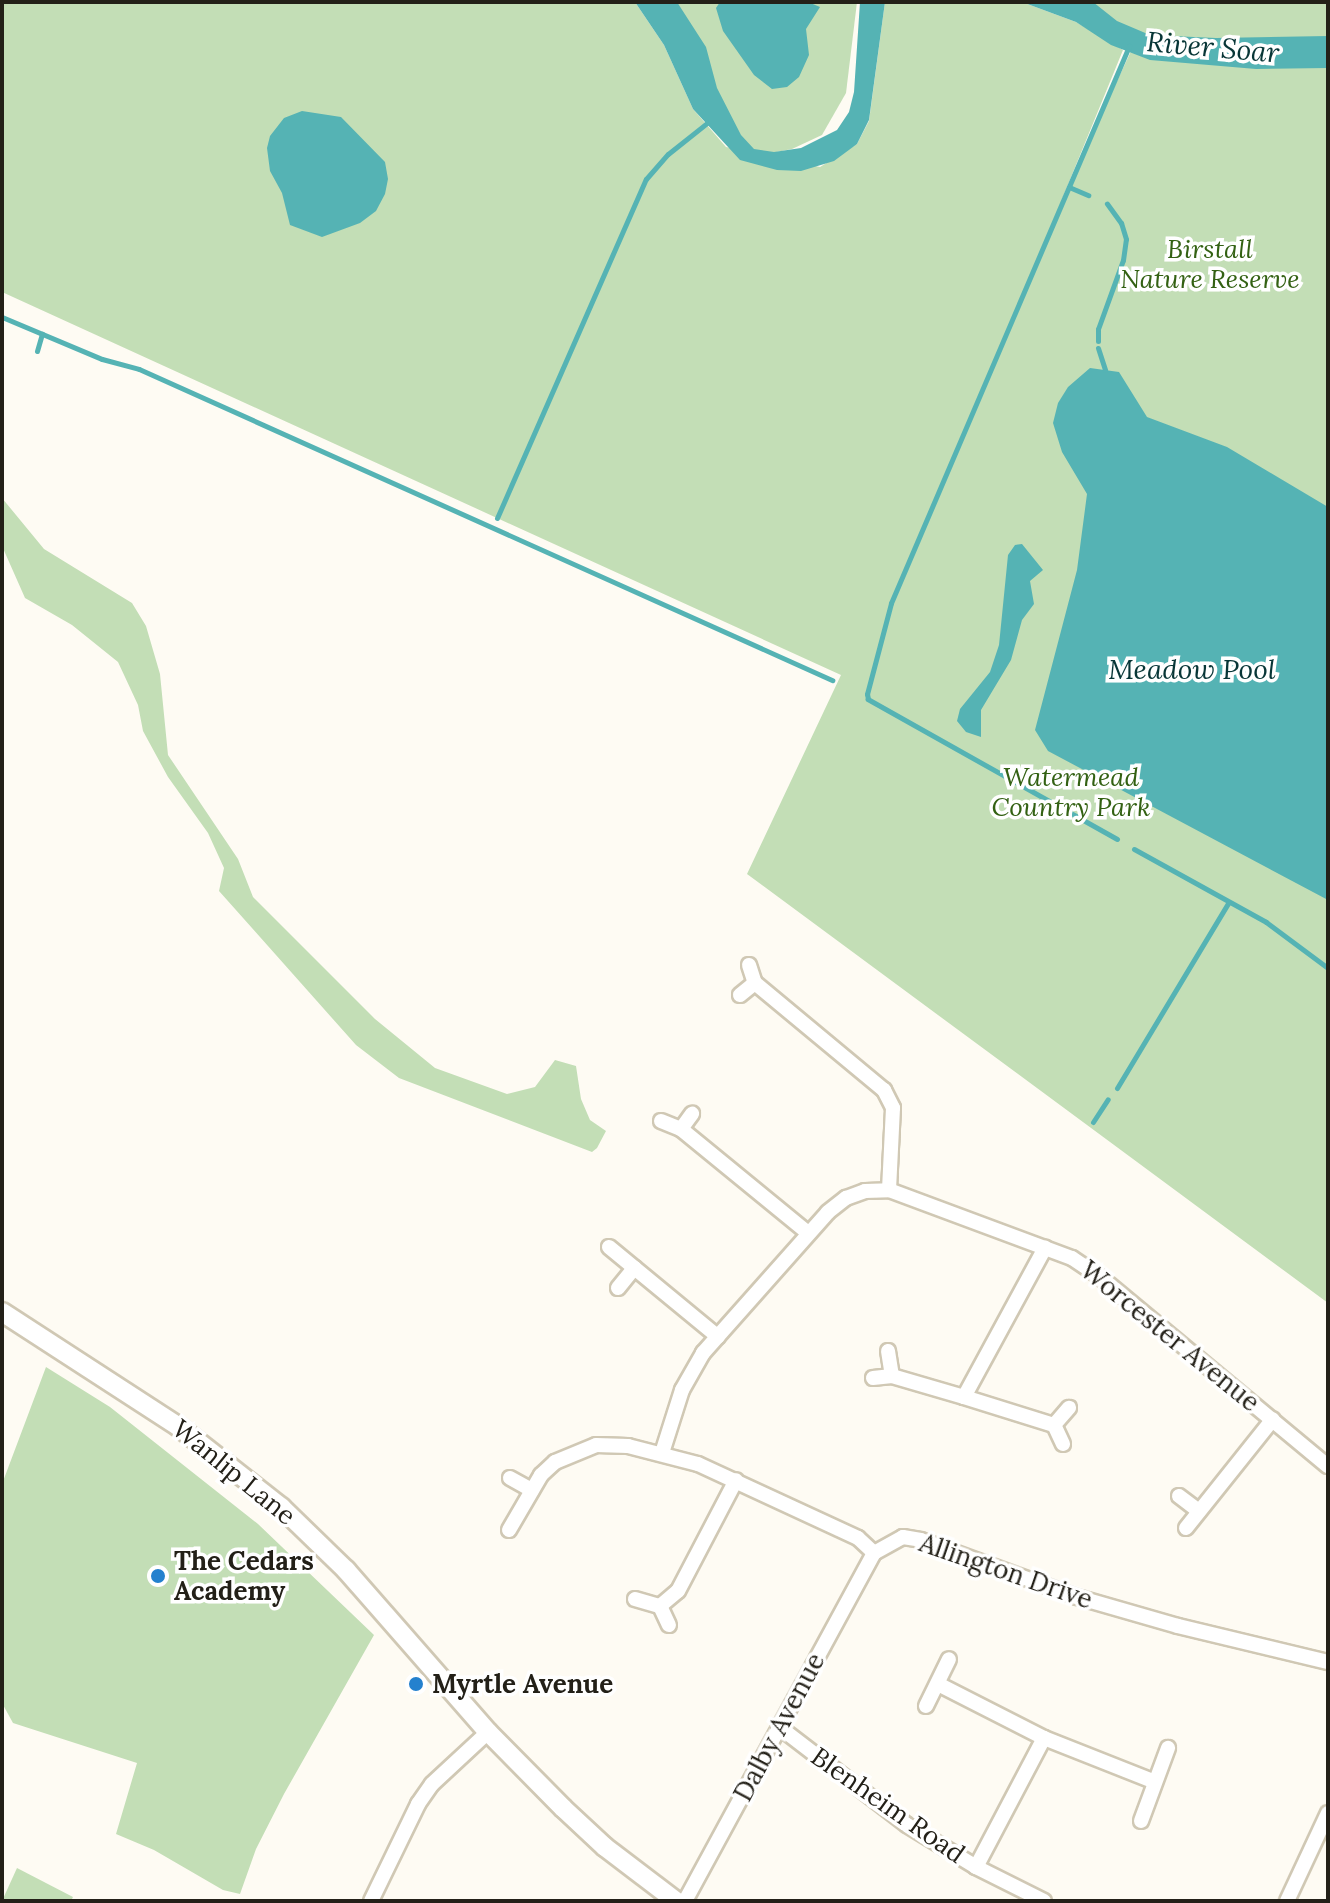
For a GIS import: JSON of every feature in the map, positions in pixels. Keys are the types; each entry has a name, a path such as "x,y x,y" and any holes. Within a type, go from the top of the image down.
{"street":[{"path":"749,965 755,983 884,1090 893,1108 889,1190"},
{"path":"740,995 755,983"},
{"path":"681,1129 692,1114"},
{"path":"661,1121 681,1129 808,1233"},
{"name":"Worcester Avenue","path":"662,1453 682,1390 703,1353 808,1233 846,1198 865,1191 889,1190 1072,1258 1100,1277 1328,1466"},
{"path":"609,1247 718,1337"},
{"path":"964,1397 1045,1248"},
{"path":"618,1288 634,1268"},
{"name":"Wanlip Lane","path":"2,1312 179,1427 281,1507 346,1570 488,1732 605,1847 676,1901"},
{"path":"888,1351 892,1376"},
{"path":"873,1378 892,1376 1054,1425 1063,1444"},
{"path":"1054,1425 1069,1408"},
{"path":"1186,1528 1273,1419"},
{"path":"509,1530 532,1490 555,1462 578,1449 596,1445 662,1453 736,1480 858,1538 874,1553"},
{"path":"510,1478 532,1490"},
{"path":"660,1606 678,1591 736,1480"},
{"path":"1179,1496 1199,1511"},
{"name":"Allington Drive","path":"874,1553 903,1537 921,1540 1077,1597 1178,1626 1328,1662"},
{"name":"Dalby Avenue","path":"685,1901 874,1553"},
{"path":"635,1599 660,1606 669,1625"},
{"path":"926,1706 949,1659"},
{"path":"938,1684 1044,1738 1155,1782"},
{"name":"Blenheim Road","path":"778,1726 907,1825 976,1867 1044,1901"},
{"path":"371,1901 418,1804 432,1784 488,1732"},
{"path":"976,1867 1044,1738"},
{"path":"1141,1821 1168,1748"},
{"path":"1287,1901 1328,1813"}],"green space":[{"path":"2,2 635,2 664,45 693,109 726,147 820,167 857,144 869,121 885,2 1022,2 1076,22 1123,50 1060,204 1138,36 1075,2 1328,2 1328,1303 747,874 841,675 2,292"},
{"path":"676,2 857,2 846,93 822,135 792,149 760,155 739,144"},
{"path":"2,498 44,549 132,603 146,626 160,674 168,755 238,859 253,897 375,1019 435,1068 507,1094 535,1087 555,1060 576,1066 581,1099 590,1120 606,1131 597,1148 592,1152 399,1078 356,1045 219,891 224,868 208,833 168,777 143,731 138,705 118,662 72,625 25,598 2,546"},
{"name":"The Cedars Academy","path":"46,1367 110,1407 258,1524 374,1635 284,1794 256,1849 240,1894 223,1890 154,1850 116,1834 137,1763 13,1723 2,1703 2,1484"},
{"path":"17,1868 73,1897 71,1901 2,1901"}],"water":[{"path":"635,2 677,2 706,47 717,88 741,135 754,149 774,152 801,148 837,130 849,112 854,92 860,2 885,2 869,120 857,144 834,161 801,171 777,170 740,160 693,109 664,45"},
{"path":"720,2 808,2 820,7 806,29 809,55 799,77 787,87 772,89 754,75 723,31 716,8"},
{"name":"River Soar","path":"1022,2 1093,2 1117,21 1150,35 1216,38 1328,36 1328,68 1256,69 1150,60 1111,45 1076,22"},
{"path":"302,111 341,117 385,162 388,179 385,194 376,211 360,223 322,237 290,225 282,193 270,171 267,148 270,136 284,118"},
{"name":"Meadow Pool","path":"1090,368 1119,372 1147,417 1227,447 1328,507 1328,900 1048,751 1035,730 1077,570 1087,494 1062,452 1053,423 1058,403 1068,387"},
{"path":"1022,544 1043,570 1030,581 1034,604 1022,620 1011,660 981,710 981,737 966,732 957,721 960,709 990,672 999,645 1008,555 1015,545"}],"waterway":[{"path":"1117,839 868,699 867,694 891,603 1129,46"},
{"path":"497,518 646,179 668,154 707,123"},
{"path":"1069,187 1088,195"},
{"path":"1098,341 1098,329 1123,260 1126,239 1121,223 1107,204"},
{"path":"2,317 102,359 139,369 832,680"},
{"path":"37,351 42,334"},
{"path":"1098,348 1105,370"},
{"path":"1134,849 1266,922 1328,968"},
{"path":"1117,1088 1228,903"},
{"path":"1093,1122 1108,1099"}],"place":[{"name":"The Cedars Academy","path":"158,1576"},
{"name":"Myrtle Avenue","path":"416,1684"}],"park label":[{"name":"Birstall Nature Reserve","path":"1210,264"},
{"name":"Watermead Country Park","path":"1071,792"}]}
